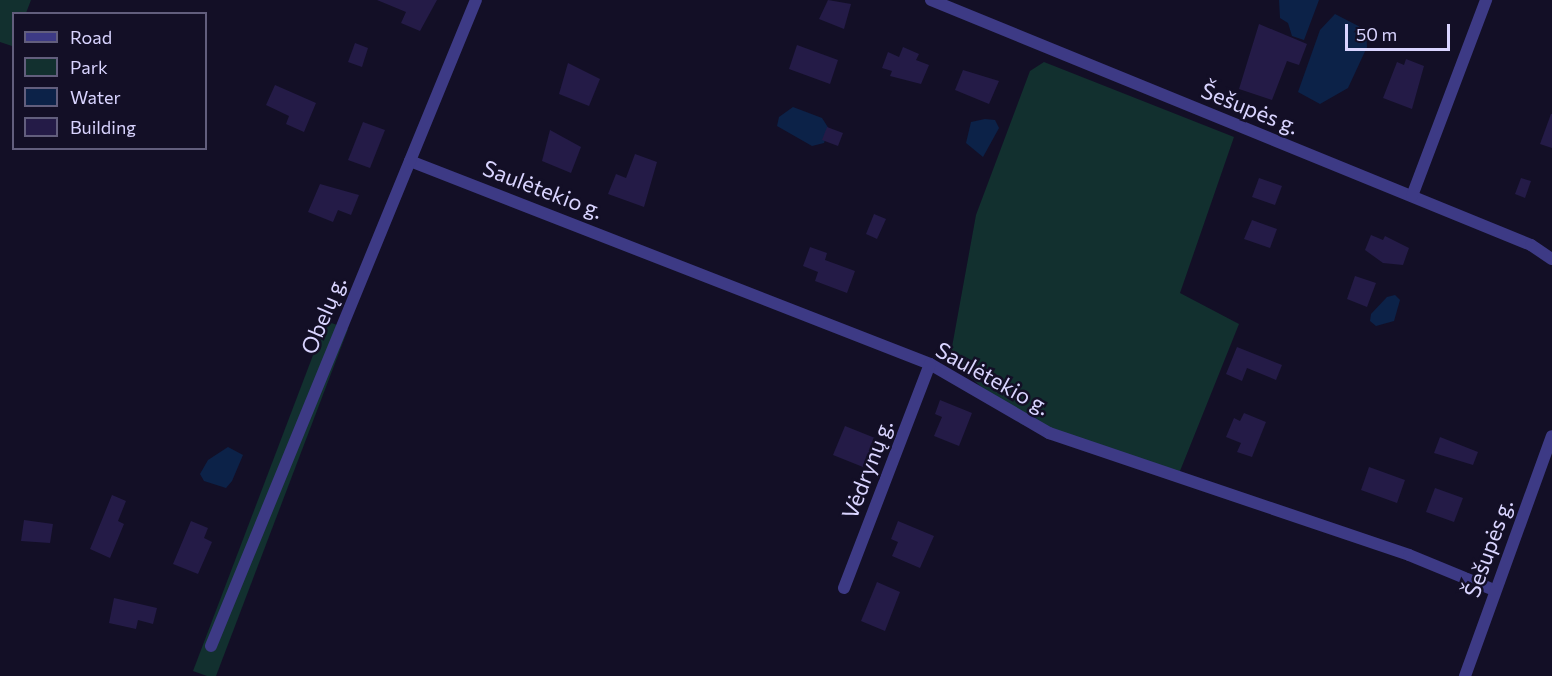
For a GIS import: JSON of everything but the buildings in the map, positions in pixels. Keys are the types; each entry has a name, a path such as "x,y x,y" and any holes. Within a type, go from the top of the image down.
{"street":[{"name":"Obelų g.","path":"210,646 476,0"},
{"name":"Šešupės g.","path":"931,0 1531,245 1552,259"},
{"path":"1412,196 1486,0"},
{"name":"Saulėtekio g.","path":"410,160 930,364 1049,433 1409,555 1494,590"},
{"name":"Vėdrynų g.","path":"844,588 930,364"},
{"name":"Šešupės g.","path":"1465,676 1494,590 1552,436"}],"green space":[{"path":"0,0 31,0 26,12 12,12 12,46 0,42"},
{"path":"1044,62 1234,137 1180,293 1239,324 1178,476 1021,424 950,358 976,215 1030,71"},
{"path":"326,321 348,329 216,676 207,676 193,671"}],"water":[{"path":"1279,0 1319,0 1304,40 1292,36 1288,23 1280,18"},
{"path":"1335,14 1366,30 1367,47 1348,88 1320,104 1298,92 1320,30"},
{"path":"793,107 822,118 829,129 824,143 812,146 777,126 779,117"},
{"path":"985,119 995,120 999,128 983,157 966,143 971,122"},
{"path":"1395,295 1400,300 1394,321 1376,326 1370,321 1371,314 1387,297"},
{"path":"228,447 243,455 232,481 226,488 204,481 200,474 208,460"}]}
